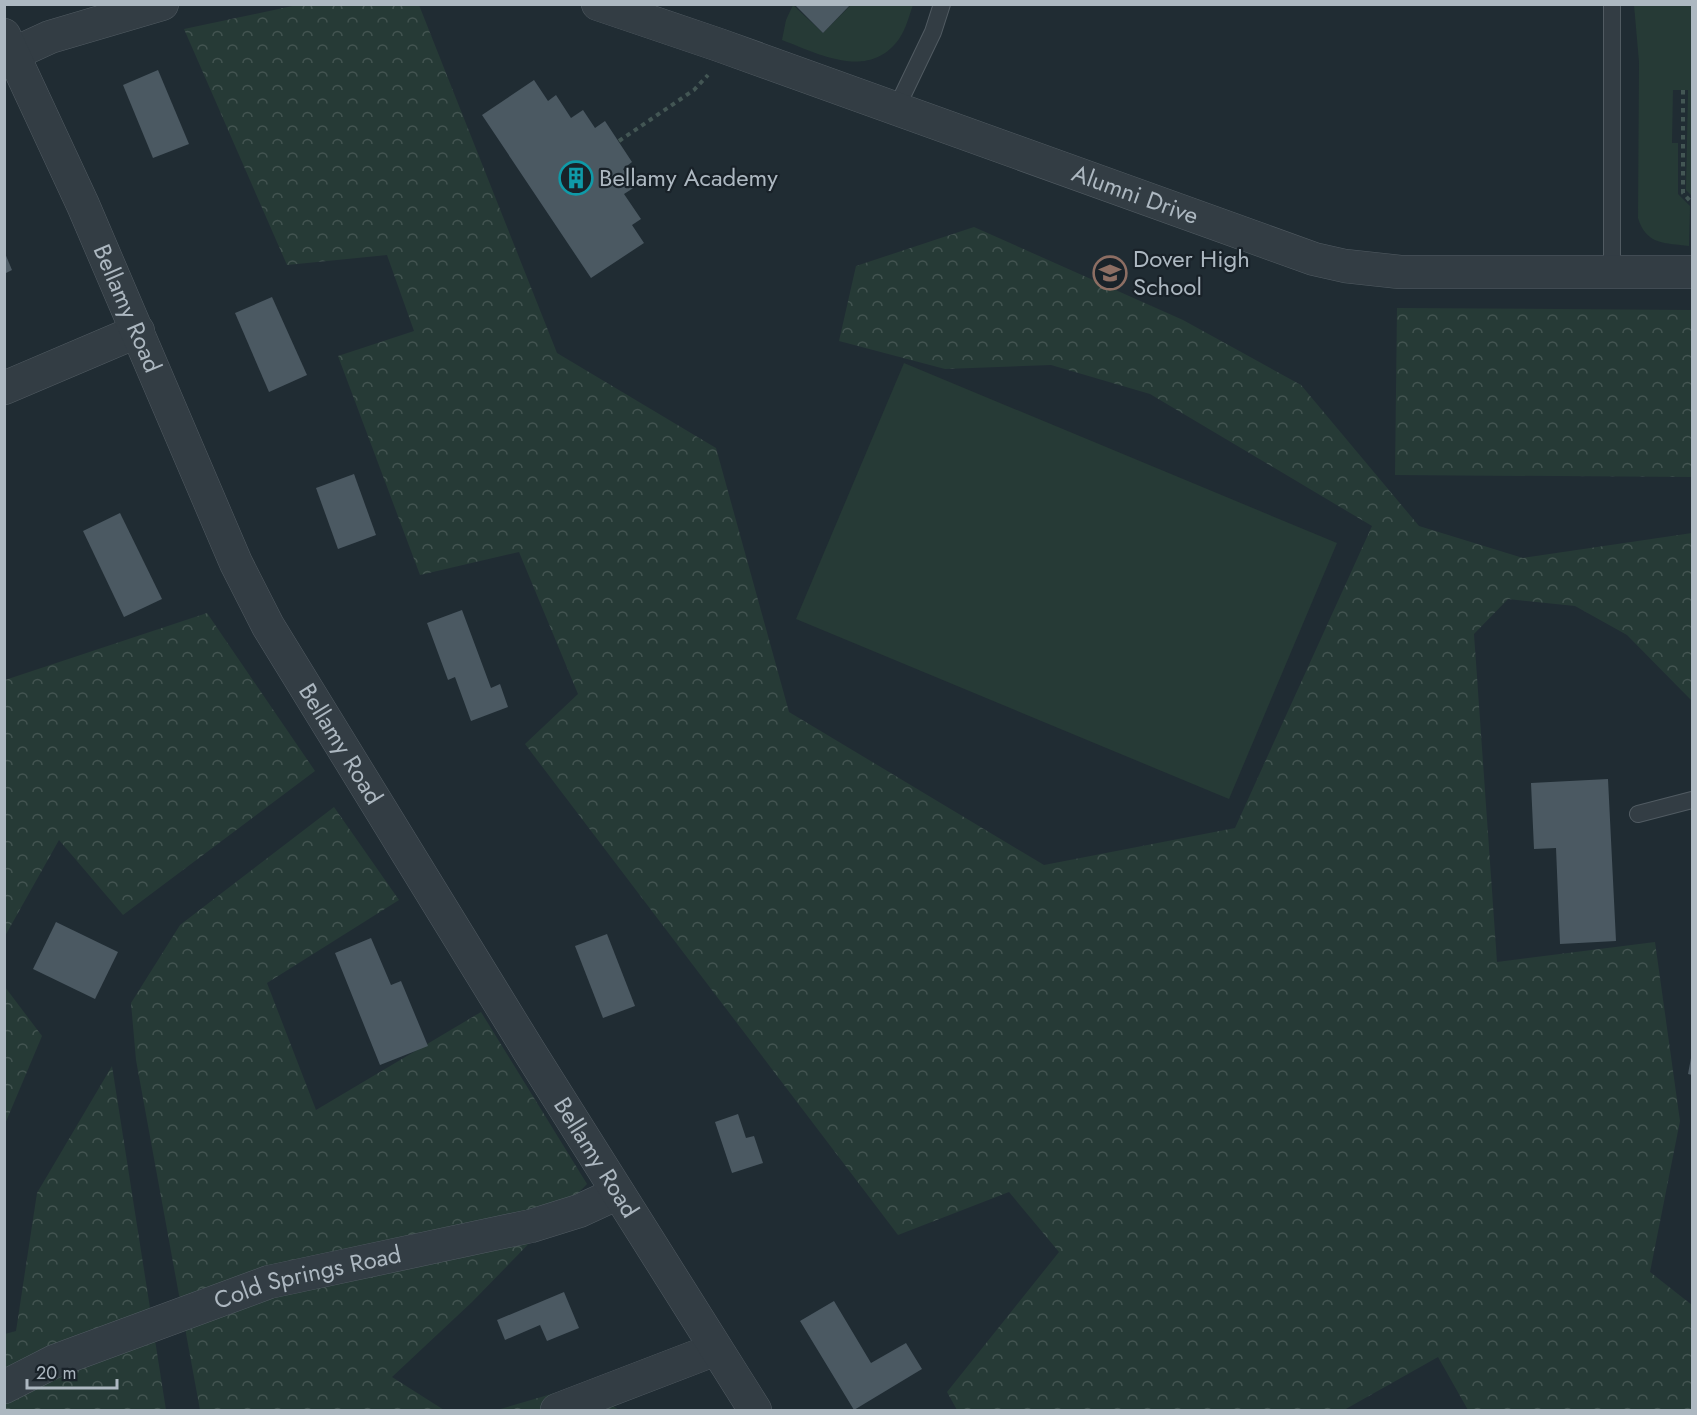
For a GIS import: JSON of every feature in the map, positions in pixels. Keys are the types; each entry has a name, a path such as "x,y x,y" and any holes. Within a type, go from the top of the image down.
{"street":[{"path":"9,44 50,37 162,4"},
{"name":"Alumni Drive","path":"598,4 719,45 1314,260 1400,272 1692,272"},
{"name":"Bellamy Road","path":"9,44 138,331 236,563 268,626 618,1193 755,1410"},
{"path":"4,388 138,331"},
{"name":"Cold Springs Road","path":"4,1387 55,1360 269,1282 531,1226 579,1211 618,1193"},
{"path":"557,1410 716,1349"}],"lane":[{"path":"896,109 933,32 942,4"},
{"path":"1611,272 1612,4"},
{"path":"1638,814 1692,800"}],"path":[{"path":"619,141 694,90 710,73"},
{"path":"1683,90 1683,193 1692,203"}],"green space":[{"path":"302,4 419,5 557,353 716,448 789,712 1044,865 1235,828 1372,526 1150,394 1051,365 945,369 839,341 856,266 974,227 1183,320 1301,385 1419,526 1523,558 1692,533 1692,701 1627,635 1575,606 1508,599 1474,634 1497,962 1655,942 1680,1121 1650,1272 1692,1305 1692,1410 1468,1410 1438,1357 1344,1410 957,1410 947,1392 1059,1252 1009,1192 898,1235 525,744 578,694 519,552 420,575 338,356 414,331 387,255 287,265 184,29"},
{"path":"793,5 823,33 851,5 913,5 899,39 887,52 873,59 859,61 827,57 782,40 786,20"},
{"path":"1634,5 1692,5 1692,196 1686,190 1688,90 1673,90 1672,143 1678,143 1678,194 1690,206 1689,246 1664,243 1651,238 1638,218 1639,62"},
{"path":"1397,308 1692,310 1692,477 1395,475"},
{"path":"904,363 1337,543 1229,799 796,619"},
{"path":"207,613 315,771 123,915 59,840 5,936 5,680"},
{"path":"334,807 399,900 267,983 316,1110 481,1012 587,1184 472,1302 392,1377 444,1410 200,1410 136,1060 131,1003 180,925"},
{"path":"5,987 42,1036 5,1124"},
{"path":"112,1066 166,1410 5,1410 5,1334 16,1331 37,1193"},
{"path":"582,1385 619,1410 497,1410"}],"building":[{"path":"794,4 851,4 823,33"},
{"path":"158,70 189,144 153,158 123,85"},
{"name":"Bellamy Academy","path":"534,80 548,101 556,95 571,118 583,110 595,128 605,121 632,162 623,169 635,187 624,194 641,219 632,225 644,243 591,278 482,115"},
{"path":"4,251 12,270 4,274"},
{"path":"272,297 307,375 269,392 235,313"},
{"path":"354,474 376,535 338,549 316,488"},
{"path":"120,513 162,599 124,617 83,531"},
{"path":"462,610 491,688 500,684 508,707 471,721 455,677 448,680 427,623"},
{"path":"1608,779 1616,941 1560,944 1556,848 1534,849 1531,783"},
{"path":"56,922 118,952 95,999 33,969"},
{"path":"607,934 635,1006 603,1018 575,946"},
{"path":"371,938 391,985 401,981 428,1046 380,1065 335,953"},
{"path":"1692,1059 1692,1075 1688,1074"},
{"path":"738,1114 746,1138 754,1136 763,1163 732,1173 715,1122"},
{"path":"564,1292 579,1328 547,1341 540,1325 505,1340 497,1320"},
{"path":"834,1301 871,1363 906,1343 922,1369 854,1410 800,1321"}],"place":[{"name":"Bellamy Academy","path":"576,178"},
{"name":"Dover High School","path":"1110,273"}]}
